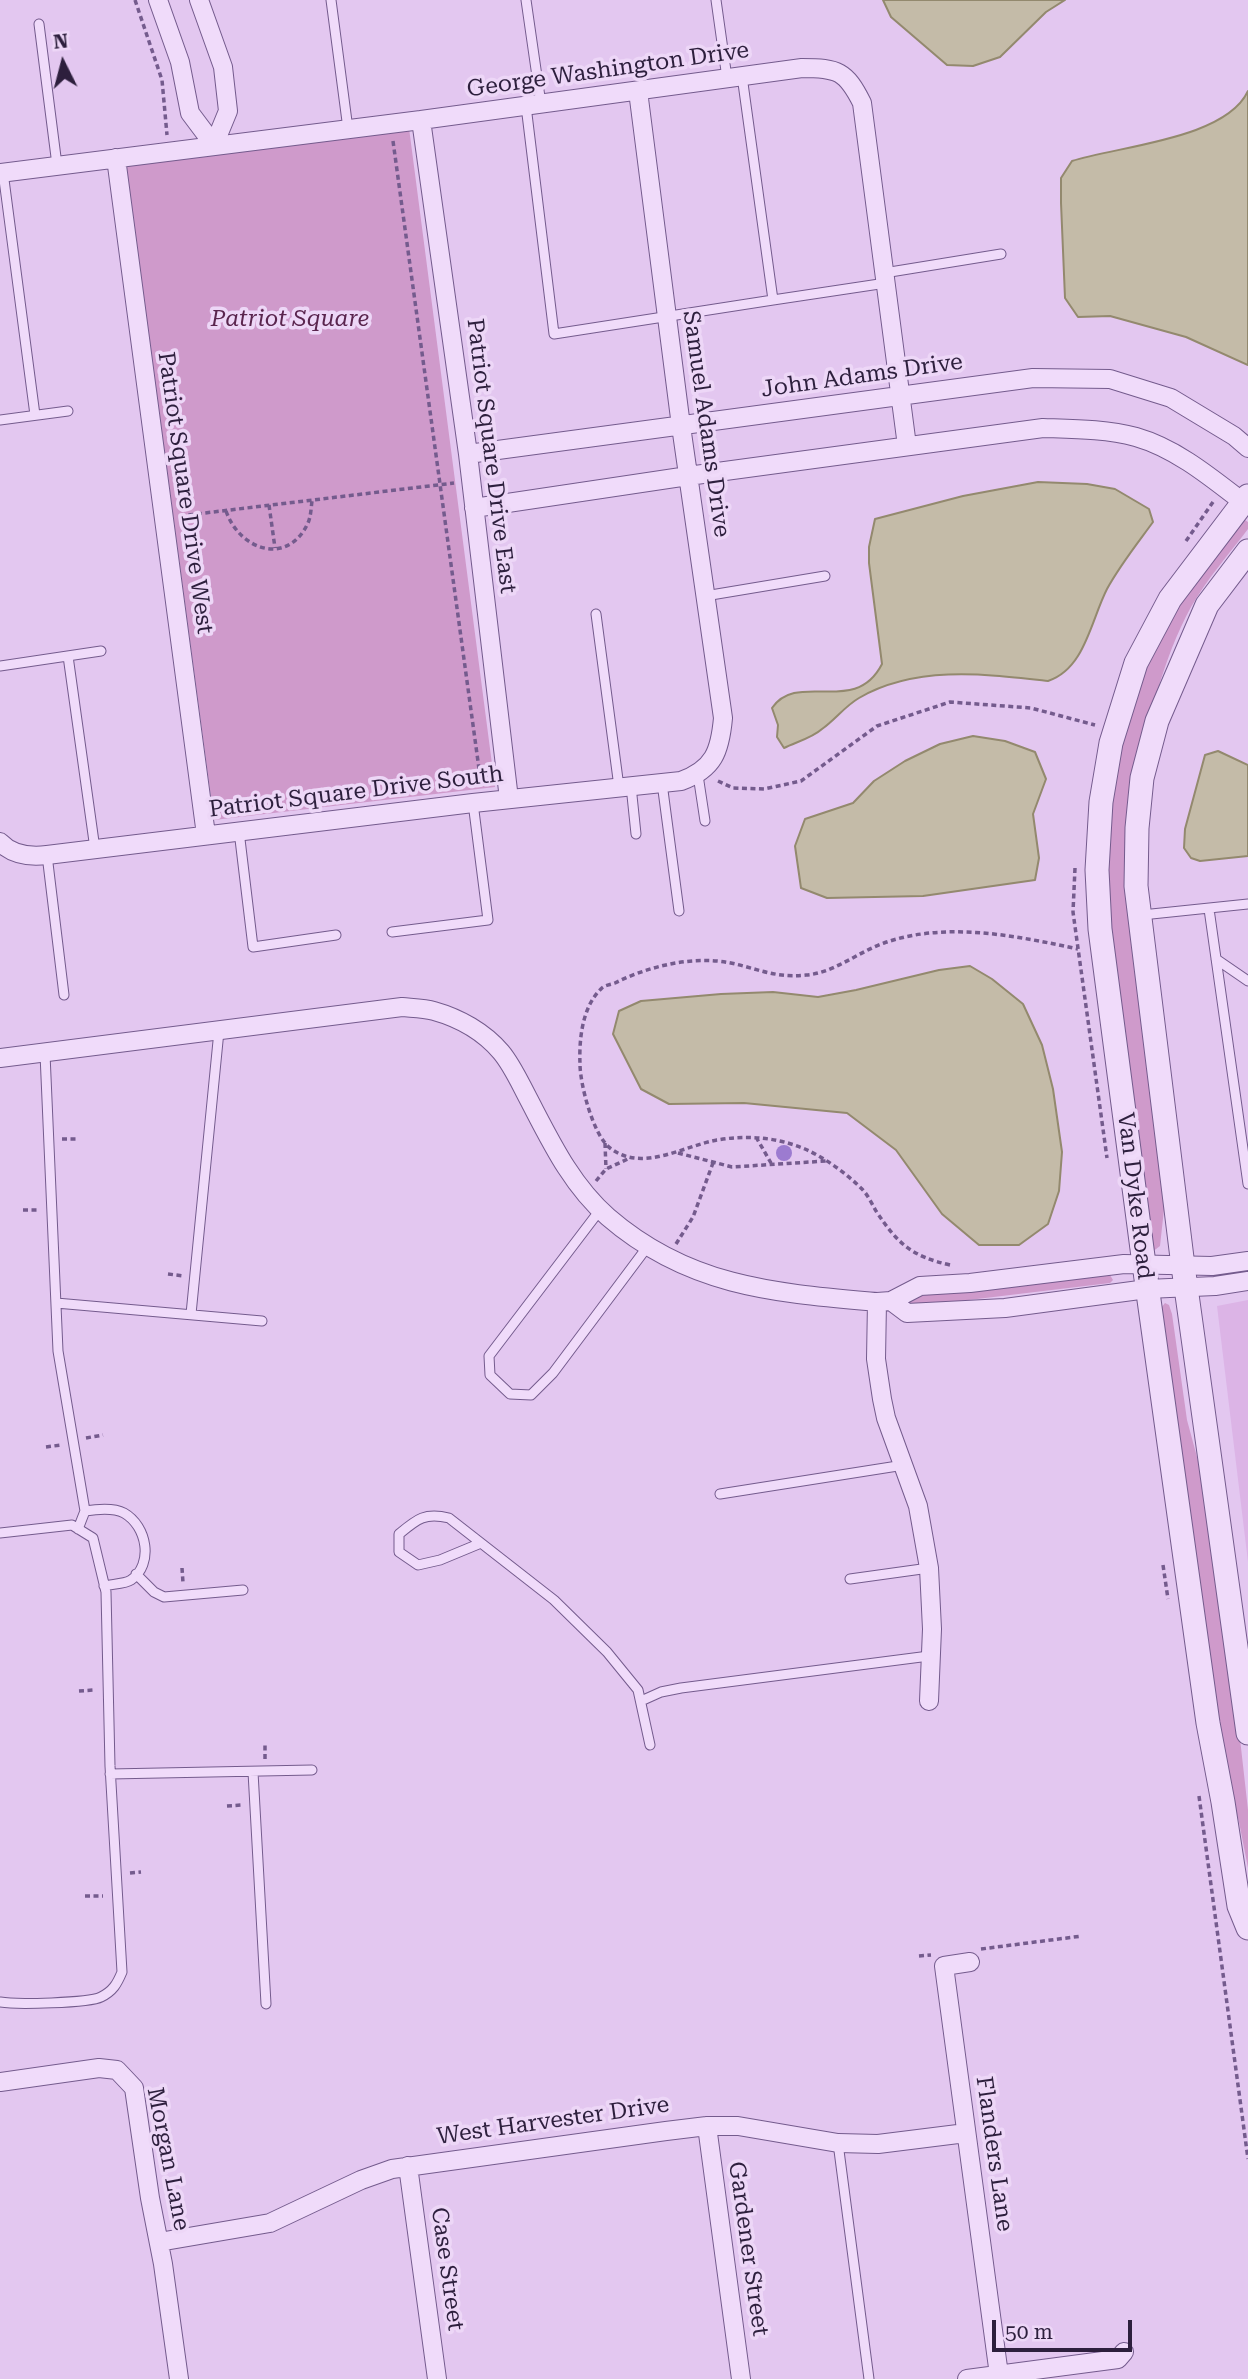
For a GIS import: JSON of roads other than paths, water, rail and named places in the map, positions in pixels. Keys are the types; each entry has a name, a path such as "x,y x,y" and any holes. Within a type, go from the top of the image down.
{"street":[{"path":"158,0 180,62 190,113 214,145"},
{"path":"199,0 223,67 228,111 214,145"},
{"name":"George Washington Drive","path":"1,173 802,68 839,72 852,83 862,103 907,446"},
{"name":"Samuel Adams Drive","path":"638,91 681,426 723,718 721,742 711,761 698,775"},
{"name":"Patriot Square Drive East","path":"421,120 468,454 509,799"},
{"name":"Patriot Square Drive West","path":"116,158 206,835"},
{"name":"John Adams Drive","path":"468,454 1033,378 1110,379 1171,398 1234,436 1248,448"},
{"path":"474,508 1043,428 1094,430 1137,438 1175,455 1246,501"},
{"name":"Van Dyke Road","path":"1246,501 1170,599 1136,663 1111,743 1101,802 1097,870 1100,929 1208,1723 1239,1906 1248,1928"},
{"name":"Van Dyke Road","path":"1248,551 1207,605 1157,721 1142,778 1137,828 1136,886 1184,1277 1248,1733"},
{"name":"Patriot Square Drive South","path":"1,844 20,854 47,855 473,803 681,781 698,775"},
{"path":"0,1058 402,1007 432,1010 456,1018 482,1034 502,1053 559,1158 600,1210 648,1246 679,1264 719,1280 783,1293 884,1301 907,1313 1005,1308 1147,1289 1212,1266 1248,1261"},
{"path":"884,1301 920,1286 970,1283 1124,1264 1144,1264 1215,1286 1248,1281"},
{"path":"884,1301 875,1336 878,1376 886,1419 918,1506 929,1568 932,1629 929,1701"},
{"name":"Flanders Lane","path":"972,1956 944,1966 999,2375"},
{"name":"Morgan Lane","path":"0,2082 99,2068 117,2070 134,2088 179,2379"},
{"name":"West Harvester Drive","path":"159,2242 270,2223 361,2180 408,2166 707,2126 738,2126 838,2143 878,2144 966,2133"},
{"name":"Gardener Street","path":"707,2126 741,2379"},
{"name":"Case Street","path":"408,2166 437,2379"},
{"path":"967,2379 1118,2358 1124,2352"}],"lane":[{"path":"331,0 348,129"},
{"path":"526,0 554,334 773,300 1001,254"},
{"path":"716,0 734,77 773,300"},
{"path":"39,24 57,165"},
{"path":"1,173 35,415"},
{"path":"0,420 68,411"},
{"path":"705,596 825,576"},
{"path":"596,614 625,787 636,834"},
{"path":"0,666 101,651"},
{"path":"68,656 95,849"},
{"path":"698,775 705,821"},
{"path":"662,783 680,911"},
{"path":"392,932 488,920 473,803"},
{"path":"239,831 253,947 336,935"},
{"path":"47,855 64,995"},
{"path":"1139,915 1248,904"},
{"path":"1209,909 1248,1184"},
{"path":"1216,959 1248,981"},
{"path":"191,1314 219,1031"},
{"path":"45,1054 58,1351 85,1511 78,1529"},
{"path":"600,1210 489,1356 490,1375 510,1394 531,1395 553,1373 648,1246"},
{"path":"56,1303 262,1321"},
{"path":"720,1494 904,1465"},
{"path":"85,1511 103,1509 124,1513 137,1528 146,1546 144,1567 130,1581 104,1586"},
{"path":"481,1543 462,1552 418,1564 399,1552 399,1534 414,1521 433,1514 449,1518 554,1600 607,1652 638,1689 650,1745"},
{"path":"0,1533 72,1525 93,1538 104,1586 110,1774 122,1972 115,1989 99,1999 14,2005 0,2001"},
{"path":"850,1579 929,1568"},
{"path":"136,1574 154,1592 164,1597 243,1590"},
{"path":"641,1701 661,1692 681,1688 929,1656"},
{"path":"110,1774 312,1770"},
{"path":"253,1772 266,2004"},
{"path":"838,2143 869,2379"}],"park label":[{"name":"Patriot Square","path":"290,319"}]}
